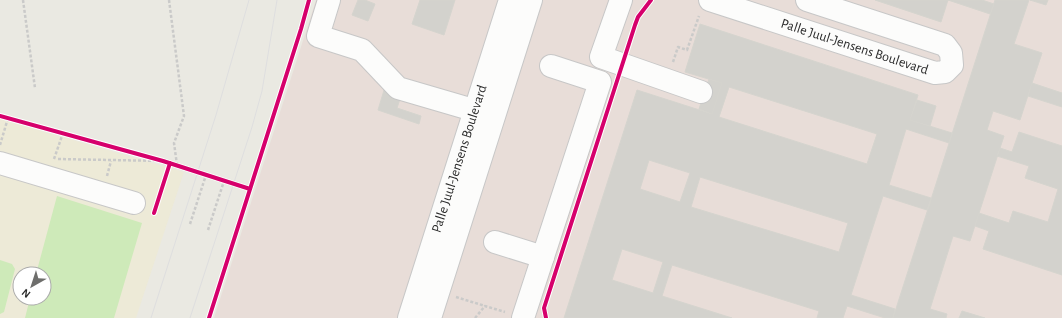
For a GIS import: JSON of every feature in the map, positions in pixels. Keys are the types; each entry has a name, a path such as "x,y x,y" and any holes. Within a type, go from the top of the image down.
{"street":[{"path":"329,0 318,36 362,50 398,88 484,113"},
{"name":"Palle Juul-Jensens Boulevard","path":"430,318 484,113 510,0"},
{"name":"Palle Juul-Jensens Boulevard","path":"409,318 484,113 531,0"},
{"path":"621,0 601,57 701,92"},
{"name":"Palle Juul-Jensens Boulevard","path":"716,5 935,73 945,72 952,65 951,53 945,45 807,0"},
{"path":"523,318 600,82 551,66"},
{"path":"0,163 134,203"},
{"path":"495,242 543,258"}],"path":[{"path":"23,0 35,88"},
{"path":"169,0 184,116 174,143 177,165"},
{"path":"667,80 678,47 687,50 716,5"},
{"path":"0,146 6,118 15,120"},
{"path":"56,131 70,135"},
{"path":"54,159 63,133"},
{"path":"142,155 184,168"},
{"path":"47,159 163,161"},
{"path":"190,224 206,175"},
{"path":"208,230 224,181"},
{"path":"475,318 485,306 523,318"}],"shaded area":[{"path":"316,0 1062,0 1062,318 214,318"},
{"path":"0,119 184,172 136,318 0,318"}],"green space":[{"path":"57,196 142,223 114,318 25,318 28,306 52,306 52,266 38,266"},
{"path":"0,260 12,264 13,266 12,281 4,312 0,314"}],"building":[{"path":"358,0 365,0 375,4 368,21 352,15"},
{"path":"420,0 455,0 444,35 412,24"},
{"path":"875,0 948,0 941,22"},
{"path":"948,0 982,0 994,4 990,14"},
{"path":"995,0 1029,0 1014,44 1042,53 1020,120 993,111 987,130 1004,136 970,241 953,236 930,309 947,314 946,318 893,318"},
{"path":"1030,0 1048,0 1046,5"},
{"path":"700,24 918,95 910,120 952,133 949,143 906,129 889,185 931,198 927,210 883,196 851,295 895,309 893,318 885,318 847,306 843,318 817,318 819,311 672,265 662,296 732,318 564,318 637,90 712,114 722,83 685,72","holes":["729,87 877,134 867,164 719,117","649,160 690,173 680,202 640,189","700,177 848,223 839,252 691,207","622,249 663,262 653,293 612,280"]},
{"path":"709,79 722,83 712,114 699,109"},
{"path":"1032,83 1062,93 1062,107 1028,96"},
{"path":"385,87 402,93 397,108 421,116 419,124 378,110"},
{"path":"917,100 936,106 930,126 910,120"},
{"path":"1019,132 1062,146 1062,275 983,249 989,231 975,226 979,213 1009,223 1013,211 1048,222 1058,189 1025,178 1029,166 997,156 1000,148 1012,152"},
{"path":"962,311 985,318 959,318"}],"tram line":[{"path":"151,318 216,115 249,0"},
{"path":"190,318 252,127 262,91 277,0"}],"cycle path":[{"path":"209,318 309,0"},
{"path":"546,318 544,308 635,25 638,17 651,0"},
{"path":"0,116 163,161 250,189"},
{"path":"154,213 170,163"}]}
